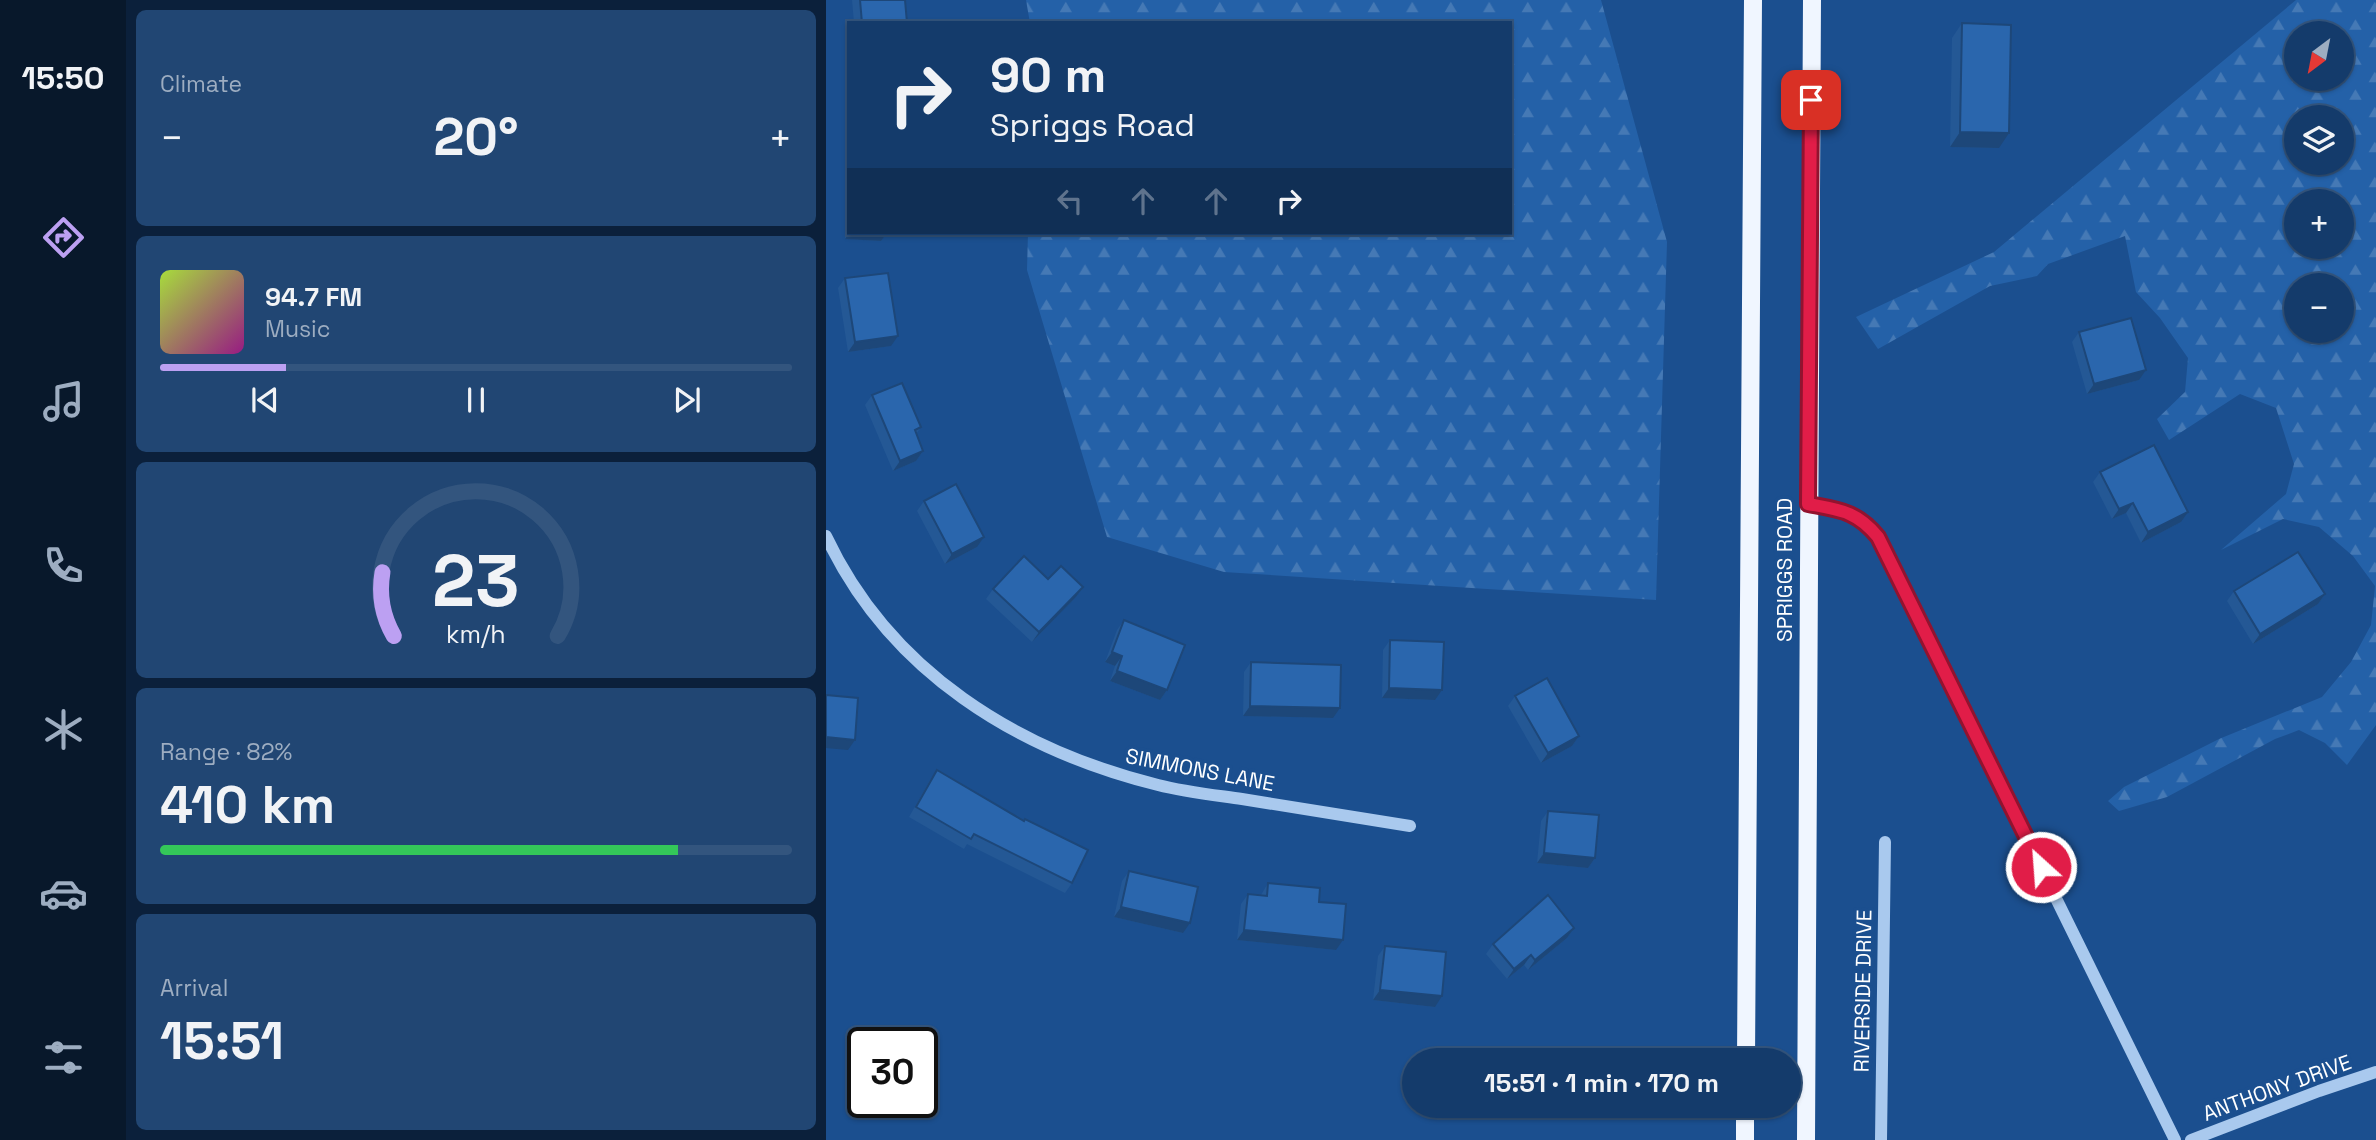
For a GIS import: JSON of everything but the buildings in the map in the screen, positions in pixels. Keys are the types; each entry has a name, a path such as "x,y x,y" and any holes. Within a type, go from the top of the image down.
{"main road":[{"name":"SPRIGGS ROAD","path":"1746,1048 1753,0"},
{"name":"SPRIGGS ROAD","path":"1806,1140 1812,0"},
{"path":"1745,1118 1745,1140"}],"street":[{"path":"1808,504 1854,514 1878,537 2175,1140"},
{"name":"SIMMONS LANE","path":"826,536 831,560 901,646 946,687 995,721 1049,749 1116,774 1161,786 1410,826"},
{"name":"RIVERSIDE DRIVE","path":"1881,1140 1885,842"},
{"name":"ANTHONY DRIVE","path":"2191,1140 2376,1072"}],"green space":[{"path":"1026,0 1601,0 1667,242 1656,600 1224,572 1107,537 1027,270 1028,235 1512,235 1512,21 1030,21"},
{"path":"2296,0 2376,0 2376,725 2347,765 2325,743 2299,730 2275,739 2167,797 2119,811 2108,801 2124,787 2219,739 2322,697 2351,662 2371,625 2375,586 2353,556 2319,527 2283,519 2221,550 2286,494 2294,464 2276,408 2240,394 2169,440 2157,419 2185,392 2188,358 2160,318 2136,292 2125,236 2048,264 2037,276 1990,286 1878,349 1856,317 1994,252"}],"route":[{"path":"1811,100 1808,504 1854,514 1878,537 2041,867"}]}
